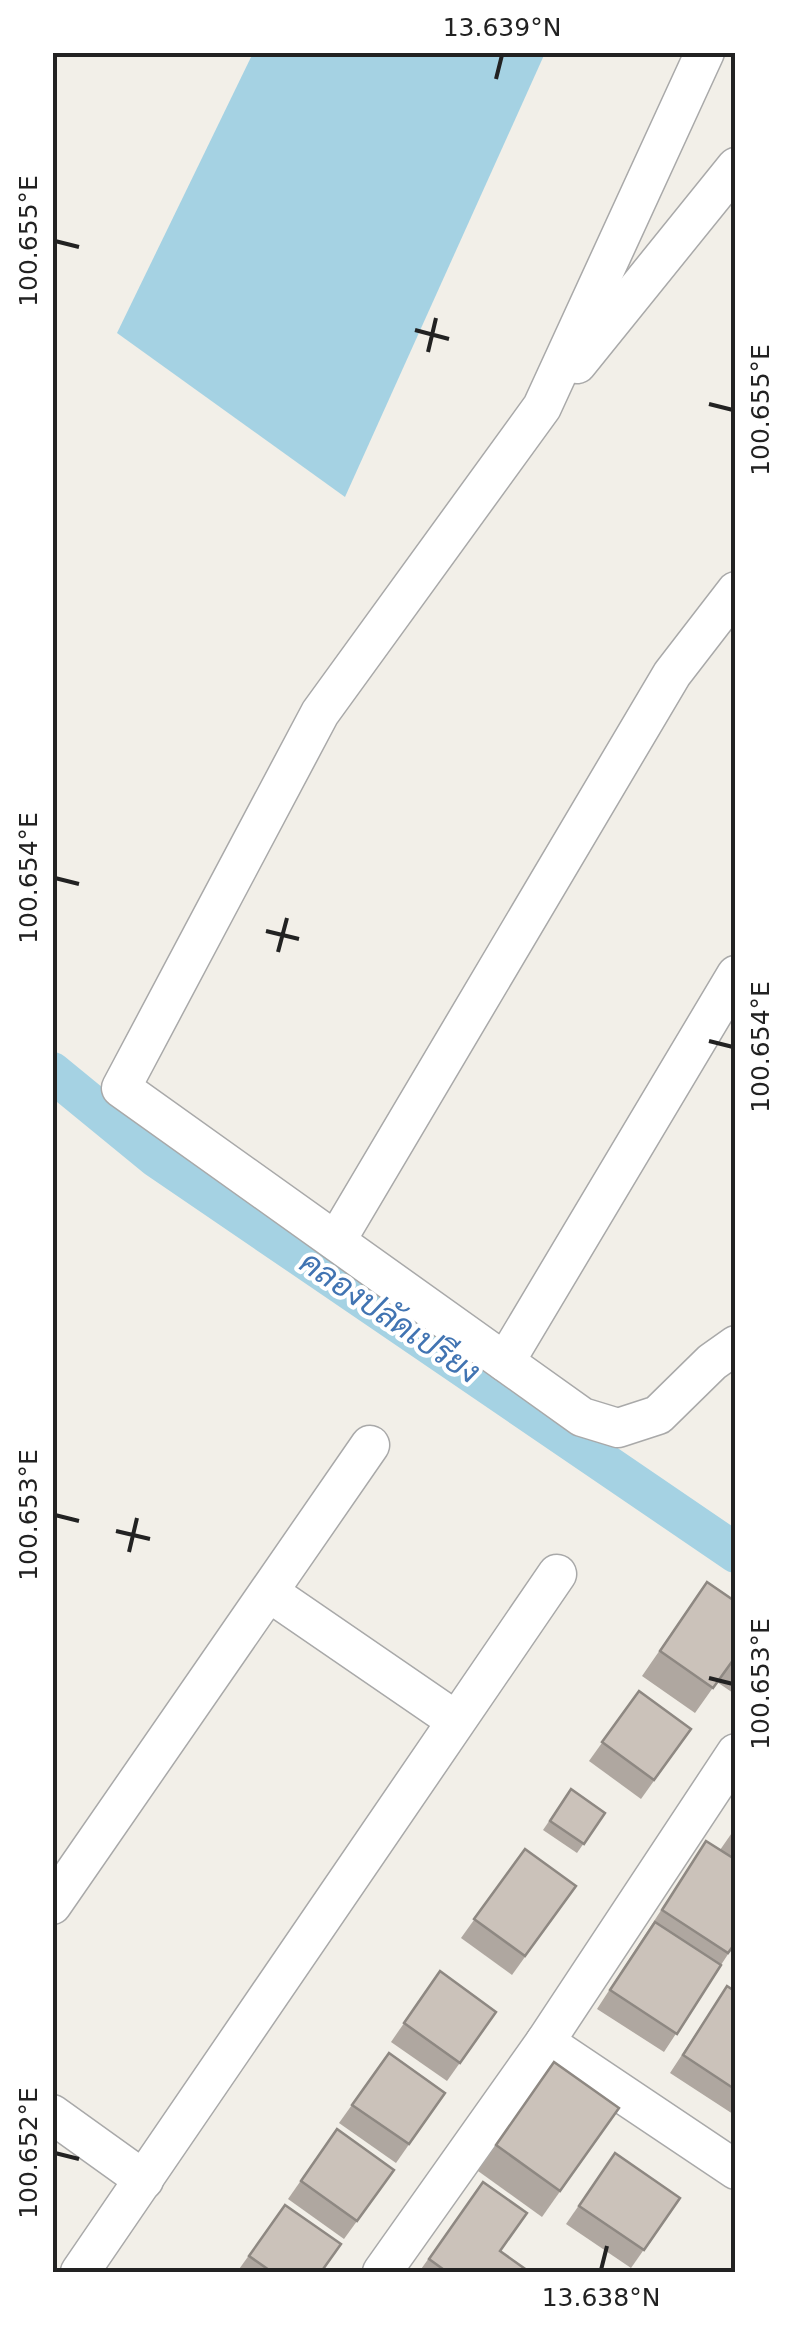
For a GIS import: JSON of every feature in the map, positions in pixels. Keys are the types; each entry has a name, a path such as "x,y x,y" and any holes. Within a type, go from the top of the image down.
{"street":[{"path":"542,408 705,52"},
{"path":"736,167 542,408 320,713 120,1088 582,1417 618,1428 658,1414 712,1362 736,1345"},
{"path":"336,1242 672,674 736,591"},
{"path":"505,1362 736,976"},
{"path":"52,1904 370,1445"},
{"path":"80,2272 557,1574"},
{"path":"270,1592 455,1720"},
{"path":"382,2272 545,2042 736,1752"},
{"path":"545,2042 736,2170"},
{"path":"52,2114 144,2180"}],"water":[{"path":"253,53 545,53 345,497 117,333"}],"building":[{"path":"707,1582 736,1602 736,1656 713,1688 660,1651"},
{"path":"639,1691 691,1729 654,1780 602,1742"},
{"path":"571,1789 605,1813 584,1844 550,1821"},
{"path":"706,1841 736,1860 736,1942 728,1953 662,1910"},
{"path":"525,1849 576,1886 525,1956 474,1919"},
{"path":"655,1922 721,1965 677,2034 610,1990"},
{"path":"440,1971 496,2012 460,2063 404,2023"},
{"path":"727,1986 736,1992 736,2090 683,2055"},
{"path":"389,2053 445,2093 409,2144 352,2105"},
{"path":"554,2062 619,2108 560,2191 496,2145"},
{"path":"337,2129 394,2170 357,2221 301,2181"},
{"path":"615,2153 680,2198 644,2250 579,2206"},
{"path":"483,2182 527,2213 500,2251 527,2272 447,2272 429,2259"},
{"path":"285,2205 341,2244 321,2272 272,2272 249,2256"}],"waterway":[{"name":"คลองปลัดเปรียง","path":"52,1072 157,1158 736,1553"}]}
